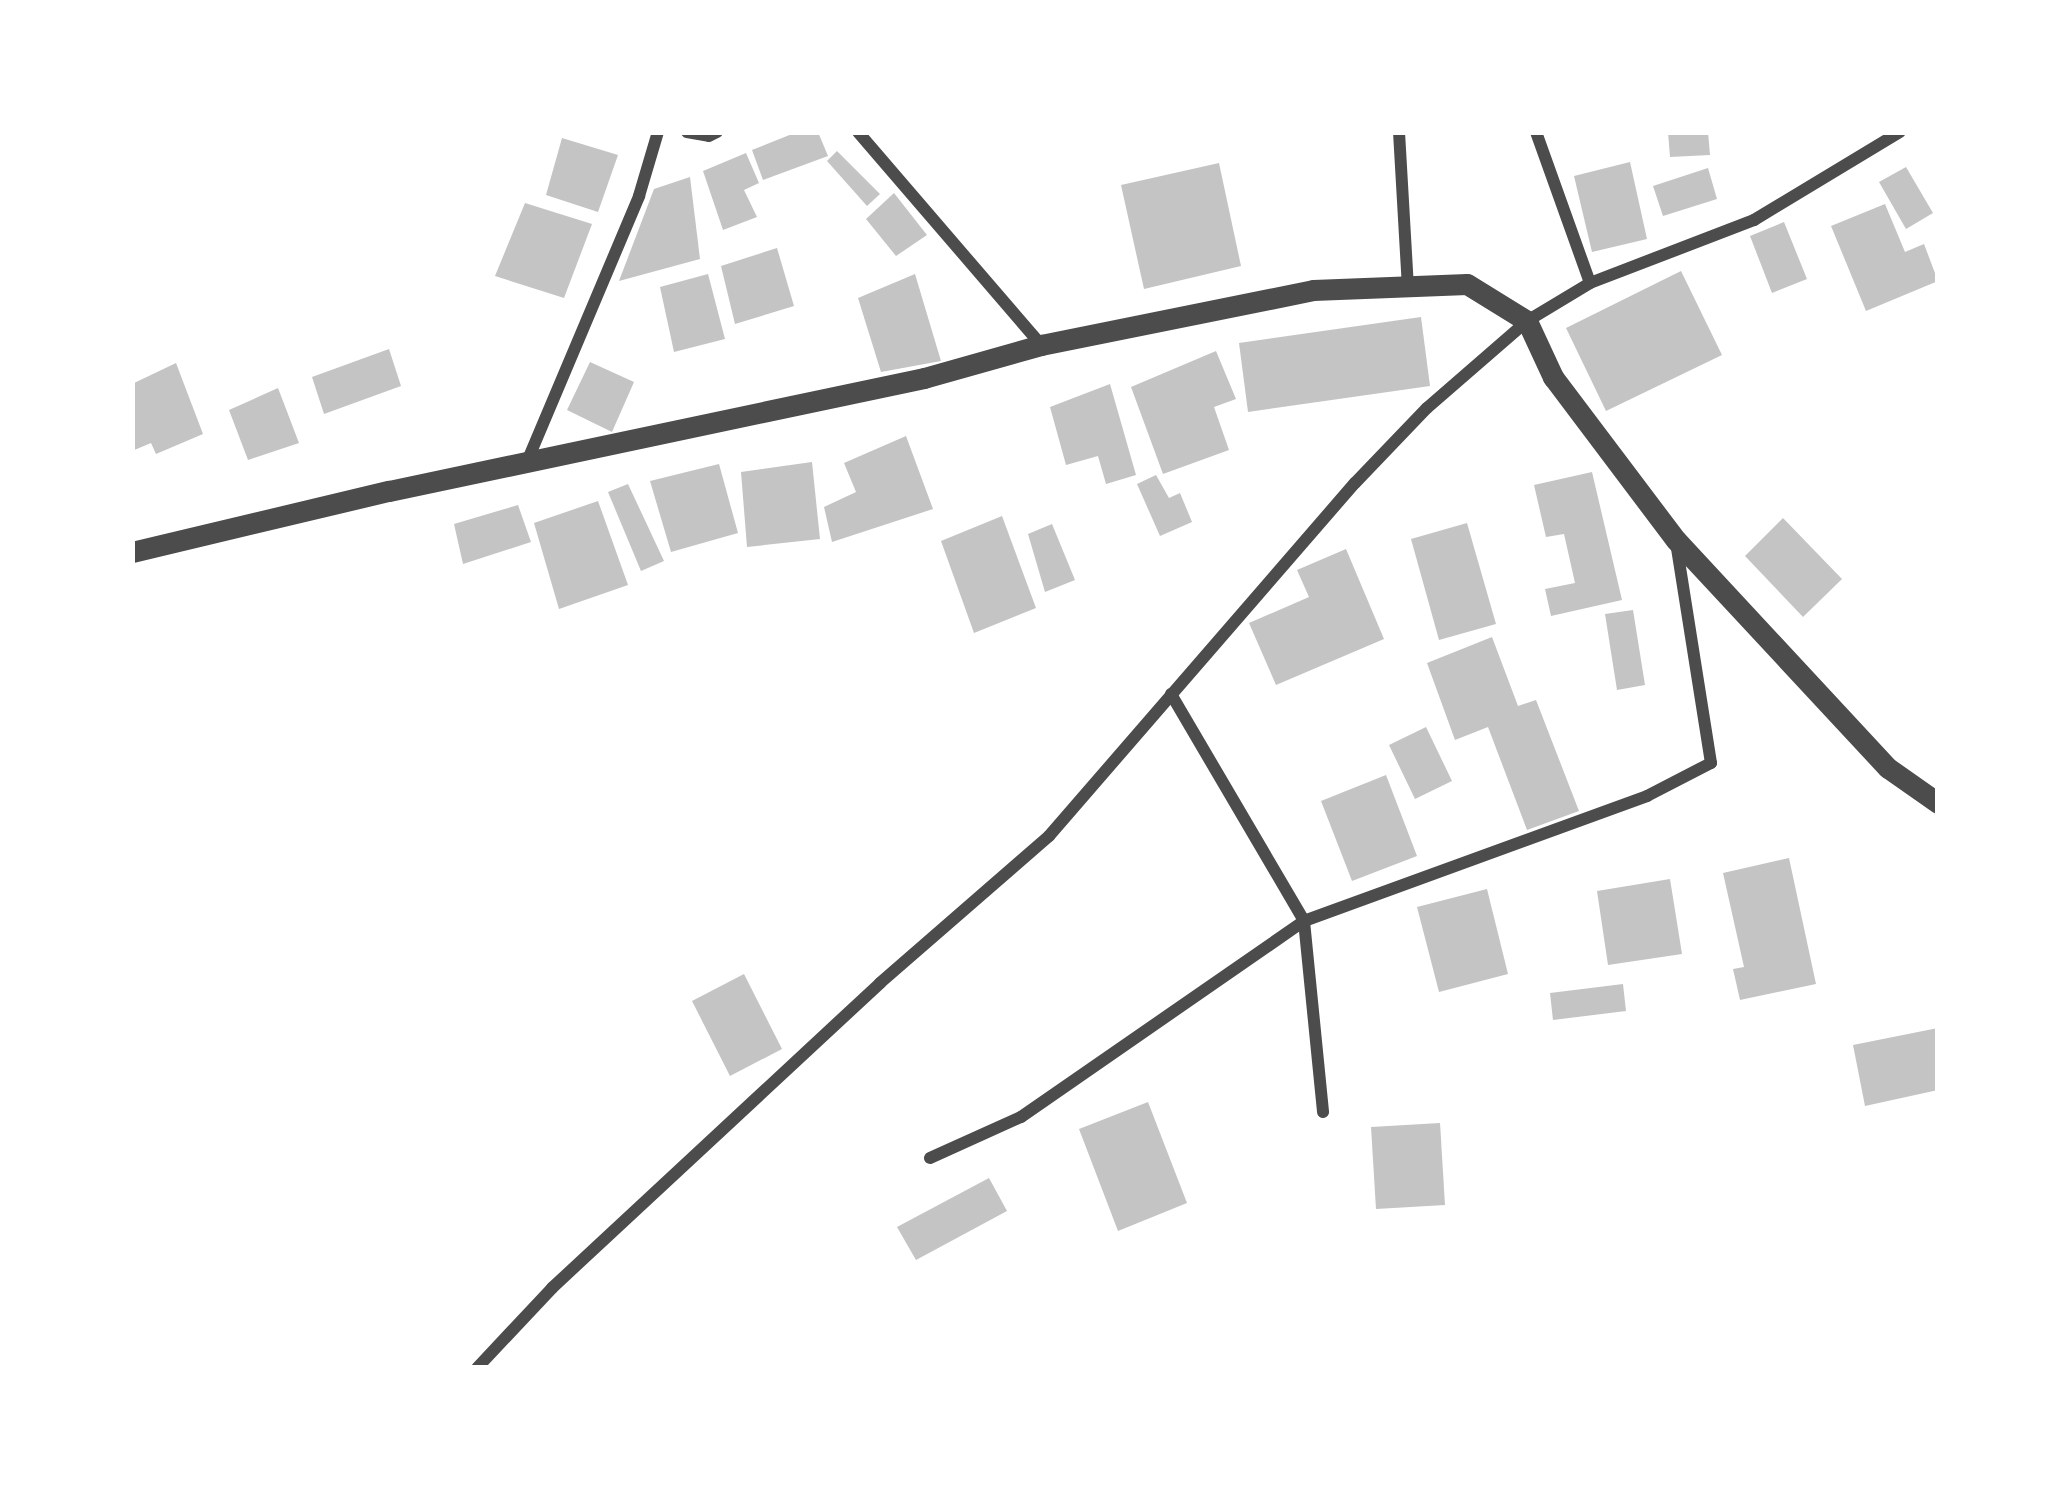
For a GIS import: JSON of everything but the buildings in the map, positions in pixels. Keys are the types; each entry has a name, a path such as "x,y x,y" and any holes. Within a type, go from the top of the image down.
{"street":[{"path":"526,464 640,196 658,132"},
{"path":"687,132 709,136 717,132"},
{"path":"858,132 1041,345"},
{"path":"1400,132 1408,286"},
{"path":"1536,132 1590,283"},
{"path":"477,1368 552,1288 828,1031 1048,836 1354,483 1427,408 1527,321 1590,283 1754,220 1900,132"},
{"path":"132,552 389,490 924,378 1041,345 1312,290 1466,284 1527,321 1553,377 1676,540 1888,768 1938,803"},
{"path":"930,1158 1021,1117 1304,921 1647,796 1711,764 1676,540"},
{"path":"1172,694 1304,921 1323,1112"}]}
